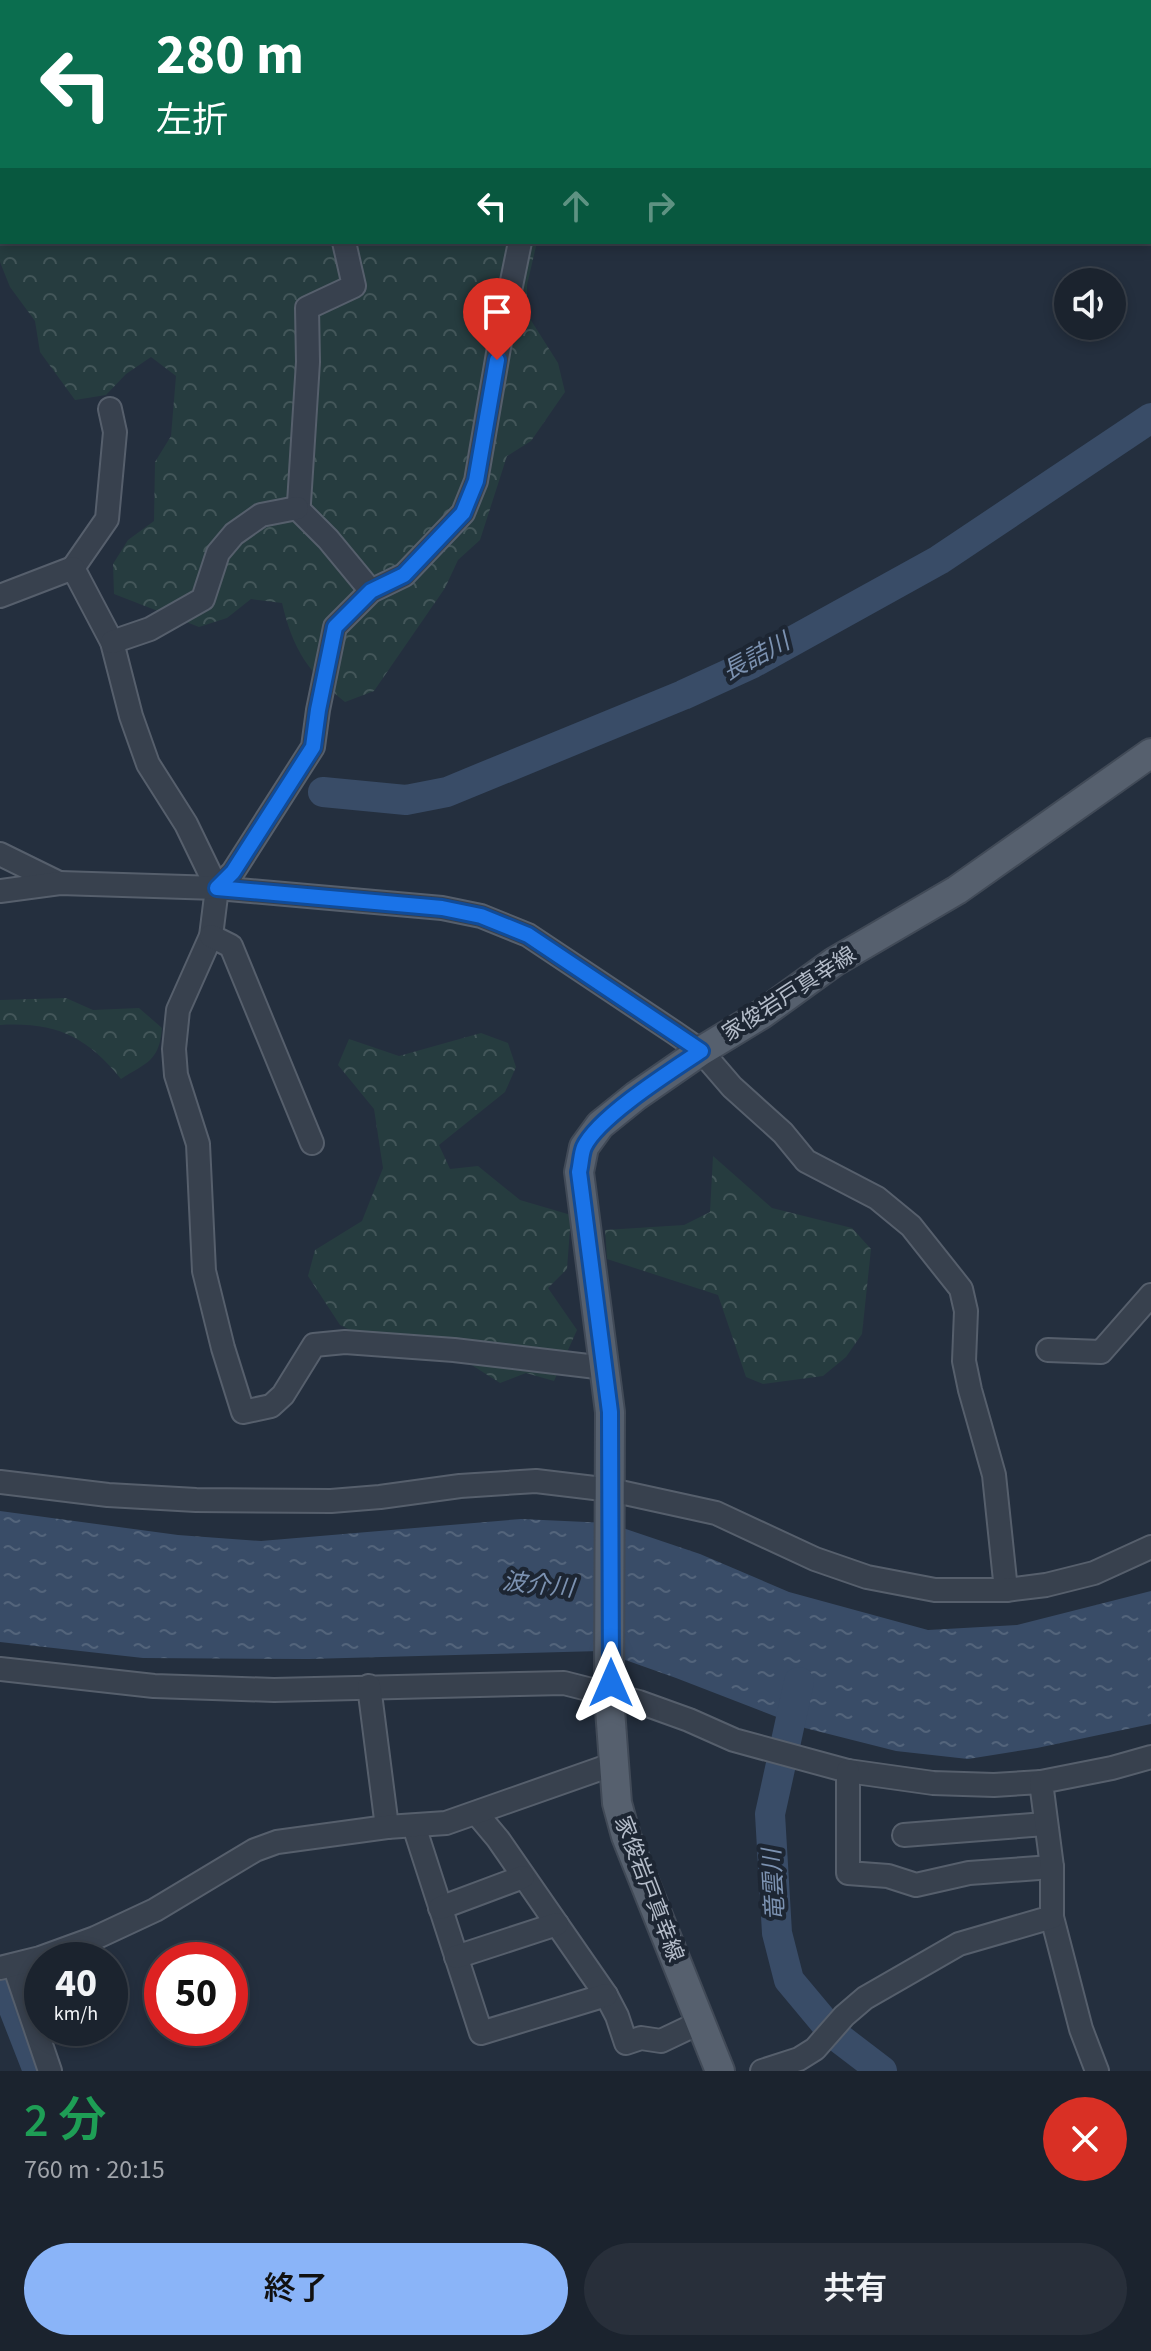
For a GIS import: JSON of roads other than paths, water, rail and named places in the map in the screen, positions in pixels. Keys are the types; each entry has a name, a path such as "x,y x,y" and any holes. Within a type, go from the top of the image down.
{"main road":[{"name":"家俊岩戸真幸線","path":"720,2071 626,1836 617,1803 610,1690 610,1412 579,1172 584,1147 600,1125 636,1096 762,1014 834,962 957,890 1151,753"}],"street":[{"path":"297,508 308,362 307,308 354,286 344,244"},
{"path":"217,888 233,872 313,747 335,627 371,591 404,575 463,513 476,481 520,244"},
{"path":"0,596 73,568 107,519 115,432 110,409"},
{"path":"297,508 328,539 371,591"},
{"path":"112,642 150,629 203,599 218,553 234,534 261,515 297,508"},
{"path":"73,568 112,642 131,716 148,764 186,824 217,888 211,936 178,1010 174,1049 176,1075 198,1144 204,1271 243,1412 271,1406 283,1395 314,1345 345,1342 454,1350 605,1368"},
{"path":"0,854 60,883"},
{"path":"0,891 60,883 217,888 442,908 481,916 528,935 701,1051 732,1087 783,1133 806,1161 877,1198 911,1226 961,1289 966,1311 964,1361 994,1475 1006,1590"},
{"path":"211,936 231,946 312,1143"},
{"path":"1048,1350 1101,1352 1151,1295"},
{"path":"0,1482 108,1495 196,1500 331,1501 460,1486 536,1481 716,1513 815,1559 867,1577 935,1590 1006,1590 1046,1585 1094,1573 1151,1547"},
{"path":"0,1669 179,1687 274,1690 564,1683 610,1690 757,1747 848,1771 933,1783 994,1785 1041,1782 1151,1757"},
{"path":"369,1686 387,1827"},
{"path":"50,2071 5,1963 40,1958 95,1938 155,1910 255,1850 277,1842 387,1827 446,1823 614,1764"},
{"path":"848,1771 848,1873 888,1876 916,1885 969,1873 1052,1867"},
{"path":"1041,1782 1052,1867 1052,1917 1081,2029 1097,2071"},
{"path":"477,1814 498,1839 606,1995 626,2043 641,2038 661,2041 701,2022"},
{"path":"904,1835 1045,1824"},
{"path":"414,1826 481,2033 606,1995"},
{"path":"440,1908 523,1877"},
{"path":"762,2071 799,2059 815,2049 865,1998 959,1944 1052,1917"},
{"path":"456,1957 557,1924"}],"water":[{"name":"波介川","path":"0,1511 178,1535 261,1541 521,1519 608,1523 700,1554 789,1592 928,1630 1017,1625 1151,1591 1151,1724 968,1759 896,1751 805,1728 600,1651 309,1659 143,1658 0,1642"}],"waterway":[{"name":"長詰川","path":"323,792 406,800 447,792 683,695 753,663 939,560 1151,418"},
{"name":"竜雲川","path":"799,1682 770,1814 777,1933 789,1980 835,2035 882,2071"},
{"path":"1,1976 38,2071"}]}
